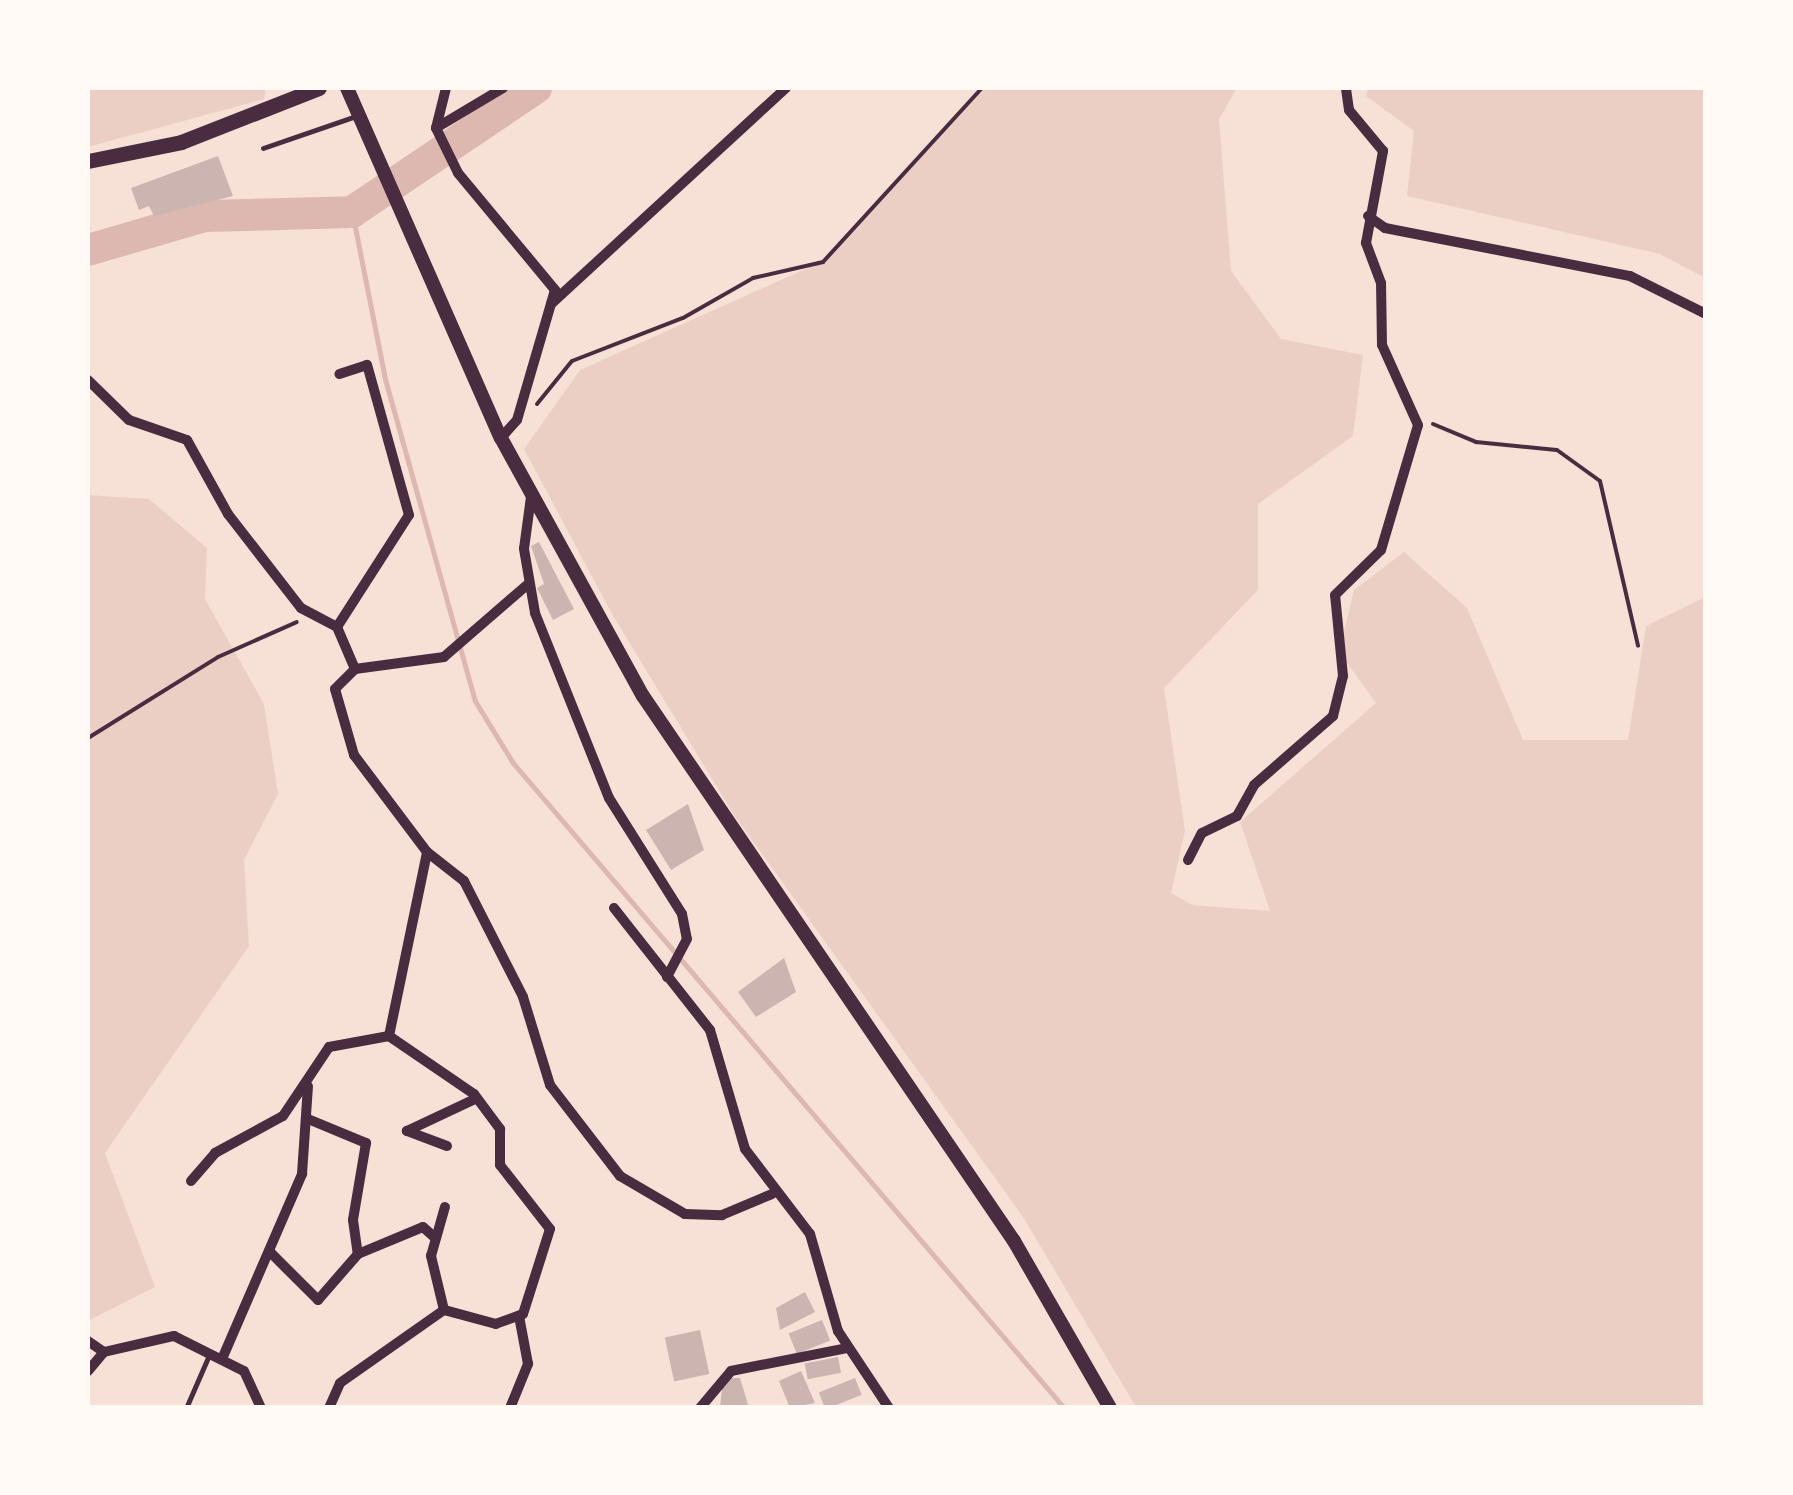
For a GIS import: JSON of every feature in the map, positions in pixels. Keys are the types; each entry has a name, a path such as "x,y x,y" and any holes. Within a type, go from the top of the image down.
{"highway":[{"path":"88,161 181,142 319,88"}],"main road":[{"path":"347,88 501,438 662,727 1014,1242 1110,1408"}],"street":[{"path":"446,88 436,128 458,173 555,290 517,420 501,438"},
{"path":"436,128 504,88"},
{"path":"551,304 786,88"},
{"path":"1188,860 1202,833 1238,816 1254,786 1332,716 1343,676 1335,595 1381,550 1416,421 1382,345 1368,216 1385,176 1382,151 1349,110 1346,88"},
{"path":"1368,216 1384,228 1630,276 1706,314"},
{"path":"338,628 409,515 367,364 340,374"},
{"path":"88,380 129,420 187,440 228,514 314,615 338,628 356,669"},
{"path":"531,497 526,585 608,798 682,914 686,939 666,976"},
{"path":"526,585 476,638 444,657 356,669 335,690 354,754 428,852 464,881 523,997 550,1086 620,1176 685,1214 722,1215 772,1194"},
{"path":"388,1036 428,852"},
{"path":"614,908 710,1030 745,1149 772,1194 810,1234 847,1348 889,1408"},
{"path":"191,1181 215,1153 256,1139 308,1085 329,1047 388,1036 476,1098 500,1129 500,1165 550,1228 519,1316 528,1364 510,1408"},
{"path":"222,1359 302,1174 308,1085"},
{"path":"447,1146 407,1131 476,1098"},
{"path":"308,1118 366,1143 353,1220 358,1254"},
{"path":"444,1310 434,1237 445,1207"},
{"path":"270,1252 318,1300 358,1254 423,1228 434,1237"},
{"path":"444,1310 481,1323 519,1316"},
{"path":"329,1408 340,1383 444,1310"},
{"path":"88,1370 104,1352 174,1336 244,1371 261,1408"},
{"path":"88,1341 104,1352"},
{"path":"700,1408 731,1371 847,1348"}],"lane":[{"path":"264,148 359,115"},
{"path":"186,1408 211,1352"}],"path":[{"path":"517,420 572,361 683,318 752,278 823,262 982,88"},
{"path":"1416,421 1476,442 1556,450 1600,481 1638,646"},
{"path":"88,738 218,657 314,615"}],"shaded area":[{"path":"88,88 266,88 264,99 88,147"},
{"path":"984,88 1237,88 1219,119 1231,271 1281,339 1363,355 1353,436 1258,504 1258,590 1164,688 1185,831 1171,893 1192,905 1270,911 1240,822 1376,703 1339,652 1354,590 1404,552 1467,608 1523,740 1628,740 1646,626 1705,597 1705,1407 1136,1407 1023,1217 734,815 612,614 524,449 580,370 830,258"},
{"path":"1368,88 1705,88 1705,278 1660,254 1407,196 1414,131 1366,96"},
{"path":"88,495 149,499 207,548 205,599 264,704 278,794 244,860 249,946 105,1153 155,1287 88,1321"}],"building":[{"path":"218,156 233,196 154,216 149,206 139,210 131,188"},
{"path":"539,542 574,609 553,620 537,588 544,584 531,546"},
{"path":"688,804 704,850 671,870 646,830"},
{"path":"784,958 796,992 756,1017 738,992"},
{"path":"805,1292 815,1312 780,1330 776,1308"},
{"path":"822,1320 830,1340 797,1354 789,1333"},
{"path":"700,1330 709,1374 674,1382 665,1337"},
{"path":"838,1357 841,1373 808,1379 805,1363"},
{"path":"801,1371 815,1403 790,1408 779,1381"},
{"path":"723,1378 740,1378 749,1408 720,1408"},
{"path":"855,1378 862,1395 825,1408 819,1393"}],"waterway":[{"path":"88,250 204,216 352,212 536,88"},
{"path":"352,212 385,379 475,701 513,763 1064,1408"}]}
